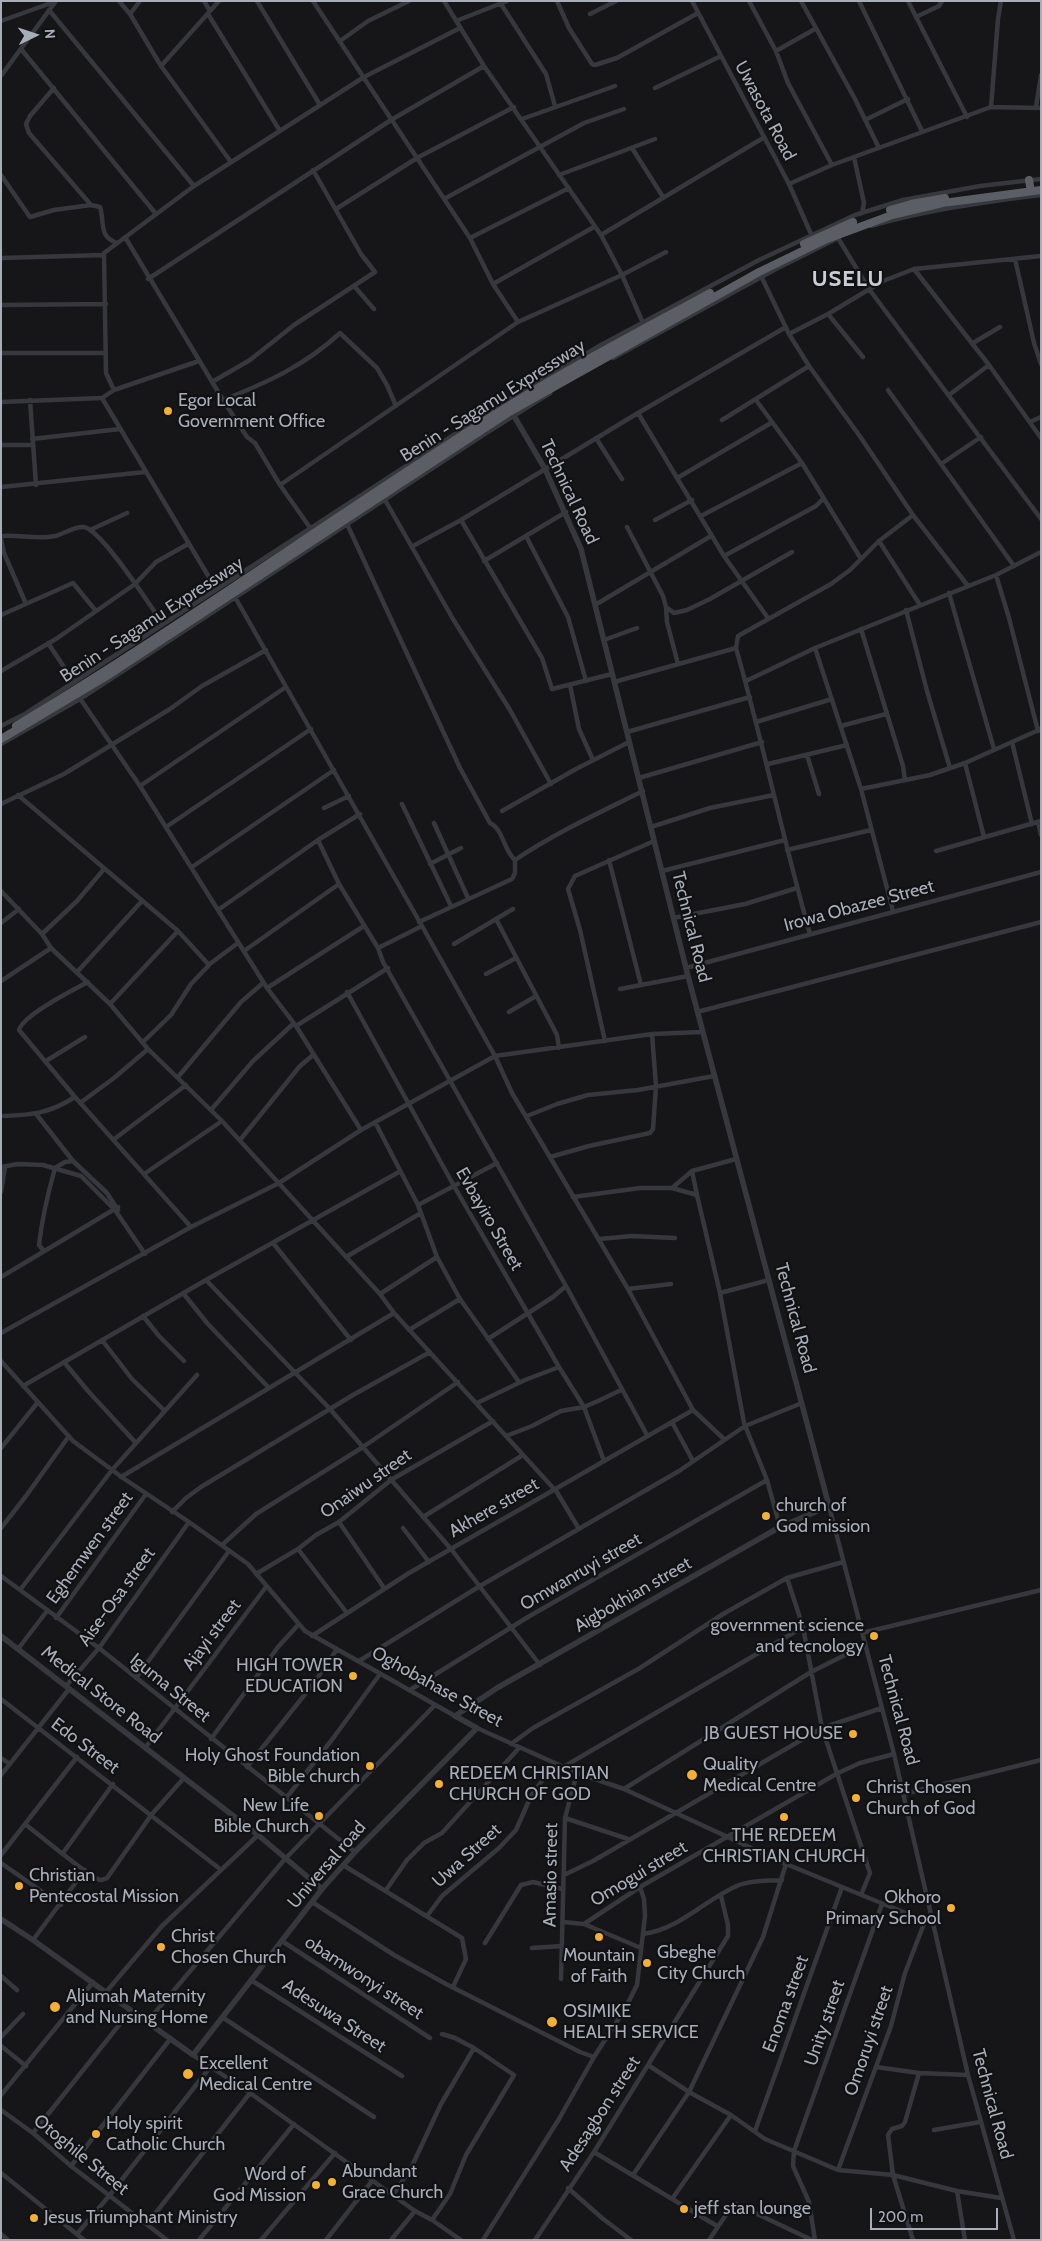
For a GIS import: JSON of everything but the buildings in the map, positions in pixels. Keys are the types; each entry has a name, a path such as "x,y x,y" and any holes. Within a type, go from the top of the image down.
{"highway":[{"name":"Benin - Sagamu Expressway","path":"1,733 37,716 503,409 575,367 780,256 830,231 911,204 1030,183 1041,185"},
{"path":"1,739 37,716 79,696 511,411 759,272 858,226 892,215 943,203 1041,190"}],"street":[{"path":"2,19 55,1"},
{"path":"119,1 130,14 161,66 231,162"},
{"path":"130,14 140,1"},
{"path":"204,1 209,13 280,130"},
{"path":"161,66 219,1"},
{"path":"257,1 320,106"},
{"path":"313,1 364,77 390,120 418,158 470,238 493,284 518,322"},
{"path":"340,40 368,22 409,1"},
{"path":"444,1 484,66 601,235 622,275 643,322"},
{"path":"456,21 507,1"},
{"path":"557,1 569,28 592,64 595,65 616,58 698,12"},
{"path":"590,14 616,1"},
{"name":"Uwasota Road","path":"692,1 789,184 811,234"},
{"path":"749,1 776,51 788,83 832,165"},
{"path":"801,1 814,29 820,34 879,148"},
{"path":"859,1 922,131"},
{"path":"908,1 967,117"},
{"path":"916,17 939,6 942,1"},
{"path":"991,107 1001,1"},
{"path":"501,4 546,74 555,106"},
{"path":"1,76 21,49 46,5"},
{"path":"46,5 194,186"},
{"path":"114,390 106,373 106,304 103,255 106,250 194,186 364,77 460,28"},
{"path":"776,51 814,29"},
{"path":"21,49 156,214"},
{"path":"655,88 721,56"},
{"path":"148,279 390,120 484,66"},
{"path":"789,184 832,165 991,107 1038,108 1041,75"},
{"path":"522,119 615,86"},
{"path":"54,88 30,116 26,124 29,133 91,205"},
{"path":"865,120 908,99"},
{"path":"336,209 418,158 514,107"},
{"path":"444,199 590,121 624,109"},
{"path":"601,235 763,138"},
{"path":"559,175 655,139"},
{"path":"632,148 663,197"},
{"path":"854,157 864,203 862,212"},
{"path":"212,382 250,360 294,325 355,287 375,272 361,254 314,170"},
{"path":"1,175 30,216 54,210 91,205 101,208 105,235 109,240 117,243"},
{"path":"1,726 25,714 500,405 576,359 643,322 811,234 862,212 934,193 1030,183 1041,178"},
{"path":"470,238 569,188"},
{"path":"1,744 236,597 514,416 625,348 838,238 906,216 974,203 1041,195"},
{"path":"493,284 594,227"},
{"path":"124,237 223,400 247,437 255,443 280,485 312,529"},
{"path":"838,238 869,288 1041,519"},
{"path":"280,485 518,322 622,275 666,252"},
{"path":"2,256 103,255"},
{"path":"789,334 828,314 869,288 914,270 962,263 1015,260 1041,256"},
{"path":"1015,260 1034,343 1041,364"},
{"path":"914,270 973,343 1041,438"},
{"path":"762,278 789,334 809,366 859,435 913,515 968,586"},
{"path":"355,287 374,310"},
{"path":"1,305 106,304"},
{"path":"828,314 863,357"},
{"path":"413,546 461,520 638,413 786,327"},
{"path":"973,343 1000,327"},
{"path":"223,400 264,384 291,370 322,350 340,333 377,368 396,406"},
{"path":"1,353 105,353"},
{"path":"1,402 102,398 114,390 199,361"},
{"path":"949,396 989,365"},
{"path":"722,420 809,366"},
{"path":"888,390 1014,566"},
{"path":"102,398 216,590"},
{"path":"30,400 36,485"},
{"path":"756,400 770,423 802,464 861,559"},
{"path":"638,413 692,500 711,536 768,618"},
{"name":"Technical Road","path":"514,416 545,469 566,512 581,549 702,1032 770,1280 894,1754 968,2075 1014,2240"},
{"path":"1030,422 1041,417"},
{"path":"678,477 770,423"},
{"path":"1,445 120,429"},
{"path":"941,464 981,437"},
{"path":"596,438 622,479"},
{"path":"701,516 802,464"},
{"path":"1,487 36,485 145,472"},
{"path":"724,556 816,506 823,499"},
{"path":"385,500 453,618 510,710 551,784"},
{"path":"655,520 692,500"},
{"path":"90,530 127,512"},
{"path":"484,561 566,512"},
{"path":"810,934 785,840 768,764 736,648 738,636 831,584 879,541 913,515"},
{"path":"461,520 542,658 551,688 612,674"},
{"path":"347,524 460,768 490,823 497,829 509,855 515,860"},
{"path":"26,604 4,553 1,538 16,534 44,537 55,536 77,528 86,527 121,564 163,624"},
{"path":"626,527 666,601 667,622 678,664"},
{"path":"526,536 568,617 586,681"},
{"path":"595,605 711,536"},
{"path":"879,541 920,605"},
{"path":"1,671 96,611 135,584 156,562 188,544"},
{"path":"666,607 674,613 687,610 792,552"},
{"path":"746,681 815,648 996,575 1041,552"},
{"path":"861,789 930,776 965,763 1039,730 996,575"},
{"path":"1,615 72,583 96,611"},
{"path":"949,593 994,749"},
{"path":"236,597 495,1056 512,1093 628,1289 693,1410 724,1439"},
{"path":"906,610 950,768"},
{"path":"604,640 637,628"},
{"path":"861,629 905,780"},
{"path":"48,643 74,682"},
{"path":"614,682 736,648"},
{"path":"815,648 861,789 893,911"},
{"path":"1,804 64,774 202,686 266,650"},
{"path":"570,685 578,729 593,760"},
{"path":"140,786 286,687"},
{"path":"79,696 192,867 266,988 295,1025 361,1130"},
{"path":"627,732 750,697"},
{"path":"756,722 832,699"},
{"path":"841,726 886,714"},
{"path":"166,827 311,729"},
{"path":"502,811 629,742"},
{"path":"639,778 762,742"},
{"path":"1012,742 1032,824"},
{"path":"768,764 847,745"},
{"path":"807,755 819,794"},
{"path":"965,763 984,837"},
{"path":"192,867 334,770"},
{"path":"515,860 573,826 642,791"},
{"path":"18,795 178,931 209,965"},
{"path":"651,827 710,808 774,795"},
{"path":"324,808 349,796"},
{"path":"402,804 451,906"},
{"path":"218,910 318,840 360,814"},
{"path":"936,851 1039,822 1041,835"},
{"path":"434,823 468,898"},
{"path":"788,850 871,830"},
{"path":"318,840 339,884 378,948 383,962 566,1286 647,1435"},
{"path":"662,871 785,840"},
{"path":"605,1041 580,930 568,889 575,876 654,841"},
{"path":"430,864 460,848"},
{"path":"378,948 451,906 512,879 515,873 515,860"},
{"path":"609,860 641,985"},
{"path":"42,934 77,901 104,869"},
{"name":"Irowa Obazee Street","path":"686,968 1041,872"},
{"path":"244,951 339,884"},
{"path":"673,918 745,904 797,888"},
{"path":"1,891 42,934 51,948 78,971 110,1004 148,1049 240,1140 380,1294 394,1313 555,1490 579,1529"},
{"path":"78,971 142,901"},
{"path":"1,923 19,909"},
{"path":"454,944 514,909"},
{"path":"496,919 557,1035 559,1048"},
{"path":"697,1012 1041,922"},
{"path":"266,988 364,926"},
{"path":"110,1004 178,931"},
{"path":"143,1042 171,1015 191,984 209,965 238,943"},
{"path":"1,981 51,948"},
{"path":"486,974 516,958"},
{"path":"211,1110 253,1061 295,1025 388,968"},
{"path":"620,989 688,976"},
{"path":"88,982 55,999 20,1026 19,1030 80,1103 191,1226"},
{"path":"178,1077 241,1002 263,983"},
{"name":"Evbayiro Street","path":"347,992 454,1186 584,1407 604,1461"},
{"path":"509,1012 536,996"},
{"path":"1,1333 145,1254 191,1226 279,1183 361,1130 495,1056 652,1034 702,1032"},
{"path":"550,1157 589,1146 650,1133 654,1129 656,1086 652,1034"},
{"path":"46,1061 85,1037"},
{"path":"80,1103 114,1078 148,1049"},
{"path":"240,1140 300,1066 313,1055"},
{"path":"527,1116 557,1104 588,1095 714,1076"},
{"path":"114,1140 186,1085"},
{"path":"4,1116 37,1115 60,1107 75,1097"},
{"path":"37,1115 73,1161 108,1193 145,1254"},
{"path":"144,1174 222,1121"},
{"path":"375,1122 399,1172 418,1205 437,1257 460,1299 518,1382"},
{"path":"672,1188 692,1171 736,1159"},
{"path":"43,1250 39,1245 43,1217 56,1168 65,1162 73,1161"},
{"path":"418,1205 497,1163"},
{"path":"1,1192 3,1167 18,1164 43,1165 81,1176 117,1210"},
{"path":"692,1171 720,1293 746,1426 767,1480 780,1527"},
{"path":"23,1386 311,1220 399,1172"},
{"path":"573,1197 640,1188 672,1188 697,1195"},
{"path":"1,1277 43,1250 117,1210"},
{"path":"346,1257 421,1213"},
{"path":"599,1239 632,1236 675,1238"},
{"path":"273,1243 351,1340"},
{"path":"380,1294 437,1257"},
{"path":"206,1280 296,1372 363,1447 451,1549 540,1665"},
{"path":"720,1293 770,1280"},
{"path":"628,1289 671,1284"},
{"path":"488,1339 528,1314 566,1286"},
{"path":"183,1293 207,1323 269,1388"},
{"path":"410,1330 460,1299"},
{"path":"121,1477 394,1313"},
{"path":"143,1316 159,1336 184,1361"},
{"path":"102,1340 132,1379 165,1411"},
{"path":"172,1512 201,1487 330,1409 430,1352"},
{"name":"Oghobahase Street","path":"2,1362 68,1436 121,1477 248,1564 298,1626 312,1636 477,1728 519,1748 624,1789 786,1864 925,1921"},
{"path":"64,1362 136,1443"},
{"path":"477,1403 518,1382 559,1367"},
{"path":"20,1590 112,1470 197,1375"},
{"path":"222,1545 256,1514 363,1447 458,1382"},
{"path":"506,1436 532,1426 561,1411 584,1407 622,1390"},
{"path":"1,1448 38,1402"},
{"path":"359,1662 480,1586 679,1471 746,1426 802,1403"},
{"name":"Akhere street","path":"312,1636 384,1588 693,1410"},
{"name":"Onaiwu street","path":"256,1574 339,1522 390,1480 493,1421"},
{"path":"672,1422 693,1461"},
{"path":"1,1528 68,1436"},
{"path":"423,1517 523,1455"},
{"name":"Omwanruyi street","path":"410,1690 511,1628 767,1480"},
{"name":"Eghemwen street","path":"56,1618 146,1494"},
{"name":"Aigbokhian street","path":"455,1716 497,1688 780,1527 829,1506"},
{"name":"Aise-Osa street","path":"1,1775 40,1728 67,1688 99,1648 189,1522"},
{"path":"339,1522 384,1588"},
{"path":"403,1528 428,1562"},
{"path":"298,1549 347,1613"},
{"path":"136,1678 228,1551"},
{"path":"511,1744 532,1728 640,1668 723,1614 787,1578 843,1562"},
{"name":"Iguma Street","path":"1,1576 99,1648 355,1852"},
{"path":"787,1578 803,1628 822,1728 870,1873 861,1895"},
{"name":"Ajayi street","path":"145,1748 173,1708 266,1587"},
{"path":"862,1633 1041,1590"},
{"name":"Eghemwen street","path":"18,1648 47,1611"},
{"path":"211,1739 278,1647 298,1626"},
{"path":"565,1766 803,1628"},
{"name":"Medical Store Road","path":"1,1636 183,1779 258,1835 322,1889"},
{"path":"624,1789 811,1672 865,1645"},
{"path":"247,1767 314,1683 337,1649"},
{"path":"287,1797 380,1674"},
{"name":"Edo Street","path":"1,1699 152,1814 220,1869"},
{"path":"147,2022 285,1859 435,1705"},
{"path":"564,1875 593,1861 822,1728 882,1708"},
{"name":"Universal road","path":"193,2055 322,1889 355,1852 477,1728"},
{"path":"386,1890 407,1860 424,1843 442,1833 519,1748"},
{"name":"Omogui street","path":"584,1924 640,1887 838,1773 860,1763 894,1754"},
{"path":"1,1856 77,1757"},
{"path":"1,1758 10,1764"},
{"path":"904,1794 1041,1760"},
{"name":"Uwa Street","path":"427,1916 442,1896 499,1848 516,1830 531,1796 555,1763"},
{"name":"Amasio street","path":"561,1980 565,1818 577,1772"},
{"path":"24,1824 98,1879 107,1878 152,1814 183,1779"},
{"path":"63,1853 113,1784"},
{"path":"565,1818 628,1839"},
{"path":"106,1992 162,1926 258,1835"},
{"path":"1,1863 61,1905"},
{"path":"633,2175 689,2092 763,1937 786,1864"},
{"path":"344,1865 462,1938 466,1959 453,1987"},
{"path":"33,1940 61,1905 85,1870"},
{"path":"643,1934 657,1932 674,1925 740,1885 782,1880"},
{"path":"486,1942 521,1885 533,1882 562,1889"},
{"path":"483,2240 634,1994 640,1974 645,1916 644,1899 640,1887"},
{"name":"Enoma street","path":"755,2131 842,1887"},
{"name":"Adesagbon street","path":"535,2240 568,2188 594,2152 728,1936 728,1925 721,1896"},
{"path":"312,1902 394,1954 453,1987 580,2052 594,2057"},
{"name":"Unity street","path":"794,2151 882,1904"},
{"path":"925,1921 933,1918"},
{"path":"1,1919 335,2153 415,2212 432,2220 453,2238 461,2240"},
{"name":"Omoruyi street","path":"838,2170 891,2026 906,1973 925,1921"},
{"path":"563,1922 584,1924 641,1950"},
{"name":"obamwonyi street","path":"282,1941 430,2038"},
{"path":"532,1948 562,1946"},
{"path":"1,1976 17,1990"},
{"name":"Adesuwa Street","path":"251,1980 402,2076"},
{"path":"1,2096 93,1982"},
{"path":"33,2133 130,2010"},
{"path":"1,2037 23,2014"},
{"path":"222,2017 374,2117"},
{"path":"432,2220 450,2194 466,2155 514,2075 474,2048 455,2038 442,2034"},
{"path":"71,2166 171,2038"},
{"path":"1,2046 26,2066"},
{"path":"393,2195 411,2168 441,2104 474,2048"},
{"path":"76,2234 109,2196 211,2066"},
{"path":"648,2066 689,2092 731,2115 765,2139 838,2170 893,2175 957,2191 1001,2198"},
{"path":"876,2067 919,2073 968,2075"},
{"path":"913,2240 893,2175 888,2140 892,2129 902,2126 905,2122 919,2073"},
{"path":"147,2224 250,2093"},
{"name":"Otoghile Street","path":"1,2110 33,2133 71,2166 167,2240"},
{"path":"672,2199 731,2115"},
{"path":"934,2130 980,2122"},
{"path":"199,2240 294,2124"},
{"path":"794,2151 793,2166 809,2202 814,2240"},
{"path":"594,2152 717,2226"},
{"path":"261,2240 335,2153"},
{"path":"1,2173 84,2240"},
{"path":"326,2240 372,2181"},
{"path":"568,2188 631,2240"},
{"path":"957,2191 966,2240"},
{"path":"709,2240 734,2203 814,2240"},
{"path":"392,2240 415,2212"},
{"path":"1,2234 8,2240"}],"place":[{"name":"Egor Local Government Office","path":"168,411"},
{"name":"church of God mission","path":"766,1516"},
{"name":"government science and tecnology","path":"874,1636"},
{"name":"HIGH TOWER EDUCATION","path":"353,1676"},
{"name":"JB GUEST HOUSE","path":"853,1734"},
{"name":"Holy Ghost Foundation Bible church","path":"370,1766"},
{"name":"Quality Medical Centre","path":"692,1775"},
{"name":"REDEEM CHRISTIAN CHURCH OF GOD","path":"439,1784"},
{"name":"Christ Chosen Church of God","path":"856,1798"},
{"name":"New Life Bible Church","path":"319,1816"},
{"name":"THE REDEEM CHRISTIAN CHURCH","path":"784,1817"},
{"name":"Christian Pentecostal Mission","path":"19,1886"},
{"name":"Okhoro Primary School","path":"951,1908"},
{"name":"Mountain of Faith","path":"599,1937"},
{"name":"Christ Chosen Church","path":"161,1947"},
{"name":"Gbeghe City Church","path":"647,1963"},
{"name":"Aljumah Maternity and Nursing Home","path":"55,2007"},
{"name":"OSIMIKE HEALTH SERVICE","path":"552,2022"},
{"name":"Excellent Medical Centre","path":"188,2074"},
{"name":"Holy spirit Catholic Church","path":"96,2134"},
{"name":"Abundant Grace Church","path":"332,2182"},
{"name":"Word of God Mission","path":"316,2185"},
{"name":"jeff stan lounge","path":"684,2209"},
{"name":"Jesus Triumphant Ministry","path":"34,2218"}],"district":[{"name":"USELU","path":"848,280"}]}
